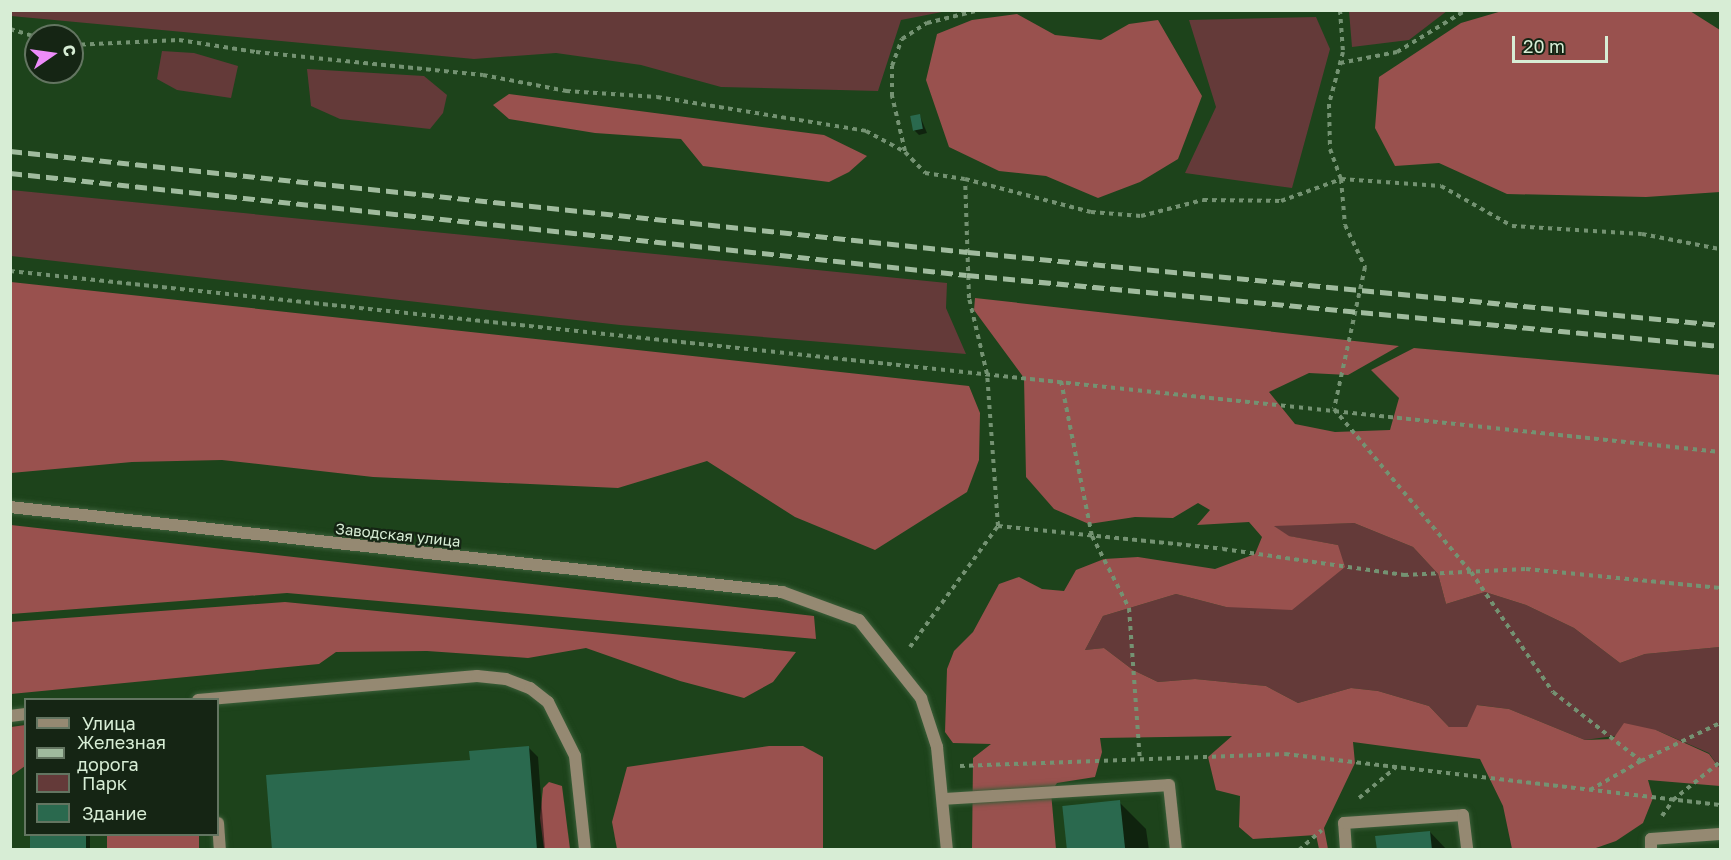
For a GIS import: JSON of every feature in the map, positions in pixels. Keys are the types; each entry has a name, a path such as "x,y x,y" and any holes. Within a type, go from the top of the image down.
{"street":[{"name":"Заводская улица","path":"10,507 782,592 859,620 921,698 937,747 947,849"},
{"path":"216,698 477,676 506,679 530,688 548,702 575,756 585,849"},
{"path":"943,799 1169,785 1176,849"},
{"path":"1346,849 1344,823 1463,815 1467,849"},
{"path":"1652,849 1651,839 1720,834"}],"path":[{"path":"905,152 892,96 892,66 902,39 927,23 979,10"},
{"path":"1334,409 1365,267 1345,225 1341,179 1330,149 1328,114 1340,63 1340,10"},
{"path":"1340,63 1397,52 1466,10"},
{"path":"84,44 179,40 256,52 483,75 566,91 657,97 866,131 905,152 925,173 965,179 1091,212 1141,216 1203,200 1281,201 1341,179 1441,186 1512,226 1642,234 1720,249"},
{"path":"893,661 911,646 998,526 987,374 969,298 965,179"},
{"path":"10,271 1334,409 1720,452"},
{"path":"1060,381 1092,536 1129,608 1140,760"},
{"path":"1334,409 1471,572 1553,692 1641,761"},
{"path":"998,526 1404,575 1526,569 1720,588"},
{"path":"1590,790 1641,761 1720,723"},
{"path":"939,767 1285,754 1720,805"},
{"path":"1673,800 1720,762"}],"green space":[{"path":"1349,10 1447,11 1409,40 1352,47"},
{"path":"10,11 947,11 901,20 878,91 721,87 641,65 556,53 474,59 11,16"},
{"path":"1316,17 1330,49 1292,188 1185,173 1216,107 1189,20"},
{"path":"162,51 194,53 238,66 231,98 177,90 157,79"},
{"path":"307,69 424,76 447,95 443,113 430,129 340,119 311,106"},
{"path":"11,190 947,283 946,308 966,354 620,325 11,256"},
{"path":"1354,523 1413,547 1438,574 1446,604 1485,592 1526,605 1574,628 1620,663 1645,654 1720,647 1720,769 1709,753 1656,730 1585,740 1509,709 1478,705 1467,727 1449,727 1429,706 1378,691 1351,688 1298,703 1266,686 1195,679 1158,682 1133,670 1104,648 1085,650 1103,616 1176,594 1226,607 1338,545 1288,536 1272,525"}],"shaded area":[{"path":"1502,11 1690,11 1720,30 1720,192 1646,197 1507,194 1439,163 1395,166 1375,128 1379,77 1461,23"},
{"path":"1017,14 1055,35 1101,40 1129,24 1158,20 1202,96 1178,159 1140,182 1098,198 1046,176 999,171 949,147 926,80 937,34 972,20"},
{"path":"509,94 824,135 867,156 849,172 829,182 703,166 681,139 595,133 509,119 493,105"},
{"path":"11,282 969,386 980,413 979,460 967,492 875,550 795,517 707,461 618,488 373,477 222,460 132,462 11,473"},
{"path":"975,298 1399,346 1348,375 1309,373 1269,392 1295,424 1335,432 1390,430 1399,398 1371,370 1414,348 1720,375 1720,647 1645,654 1620,663 1574,628 1526,605 1485,592 1446,604 1438,574 1413,547 1354,523 1274,526 1289,536 1338,545 1345,567 1292,610 1226,607 1176,594 1103,616 1085,650 1104,648 1133,670 1158,682 1195,679 1266,686 1298,703 1351,688 1378,691 1429,706 1449,727 1467,727 1477,705 1509,709 1585,740 1613,739 1624,723 1656,730 1709,754 1720,769 1720,786 1648,780 1653,798 1643,823 1616,841 1593,849 1512,849 1503,806 1480,759 1353,742 1355,763 1324,828 1328,849 1319,849 1316,835 1253,839 1239,827 1240,796 1216,790 1208,757 1232,736 1100,738 1102,752 1095,777 1057,783 1051,792 1056,849 972,849 973,758 991,744 953,743 945,732 947,669 954,651 973,632 999,584 1019,577 1042,589 1064,591 1076,570 1104,559 1138,557 1215,569 1255,554 1262,537 1249,522 1197,525 1210,510 1198,503 1173,518 1135,517 1089,524 1054,509 1026,477 1024,378 974,310"},
{"path":"11,525 814,616 816,639 287,593 11,614"},
{"path":"285,602 796,652 773,682 744,698 680,681 586,648 528,658 427,651 336,652 319,664 11,694 11,622"},
{"path":"24,725 24,767 11,776 11,727"},
{"path":"769,746 803,746 823,757 823,849 617,849 612,822 627,767"},
{"path":"549,782 562,786 570,849 544,849 540,818 543,788"},
{"path":"107,836 199,836 199,849 107,849"}],"building":[{"path":"920,114 923,129 913,131 910,116"},
{"path":"529,746 537,850 272,850 266,775 470,760 469,751"},
{"path":"1120,800 1125,850 1067,850 1062,806"},
{"path":"1430,831 1432,850 1377,850 1375,836"},
{"path":"30,836 86,836 86,850 30,850"}],"railway":[{"path":"10,151 968,252 1720,325"},
{"path":"10,173 967,275 1720,346"}]}
